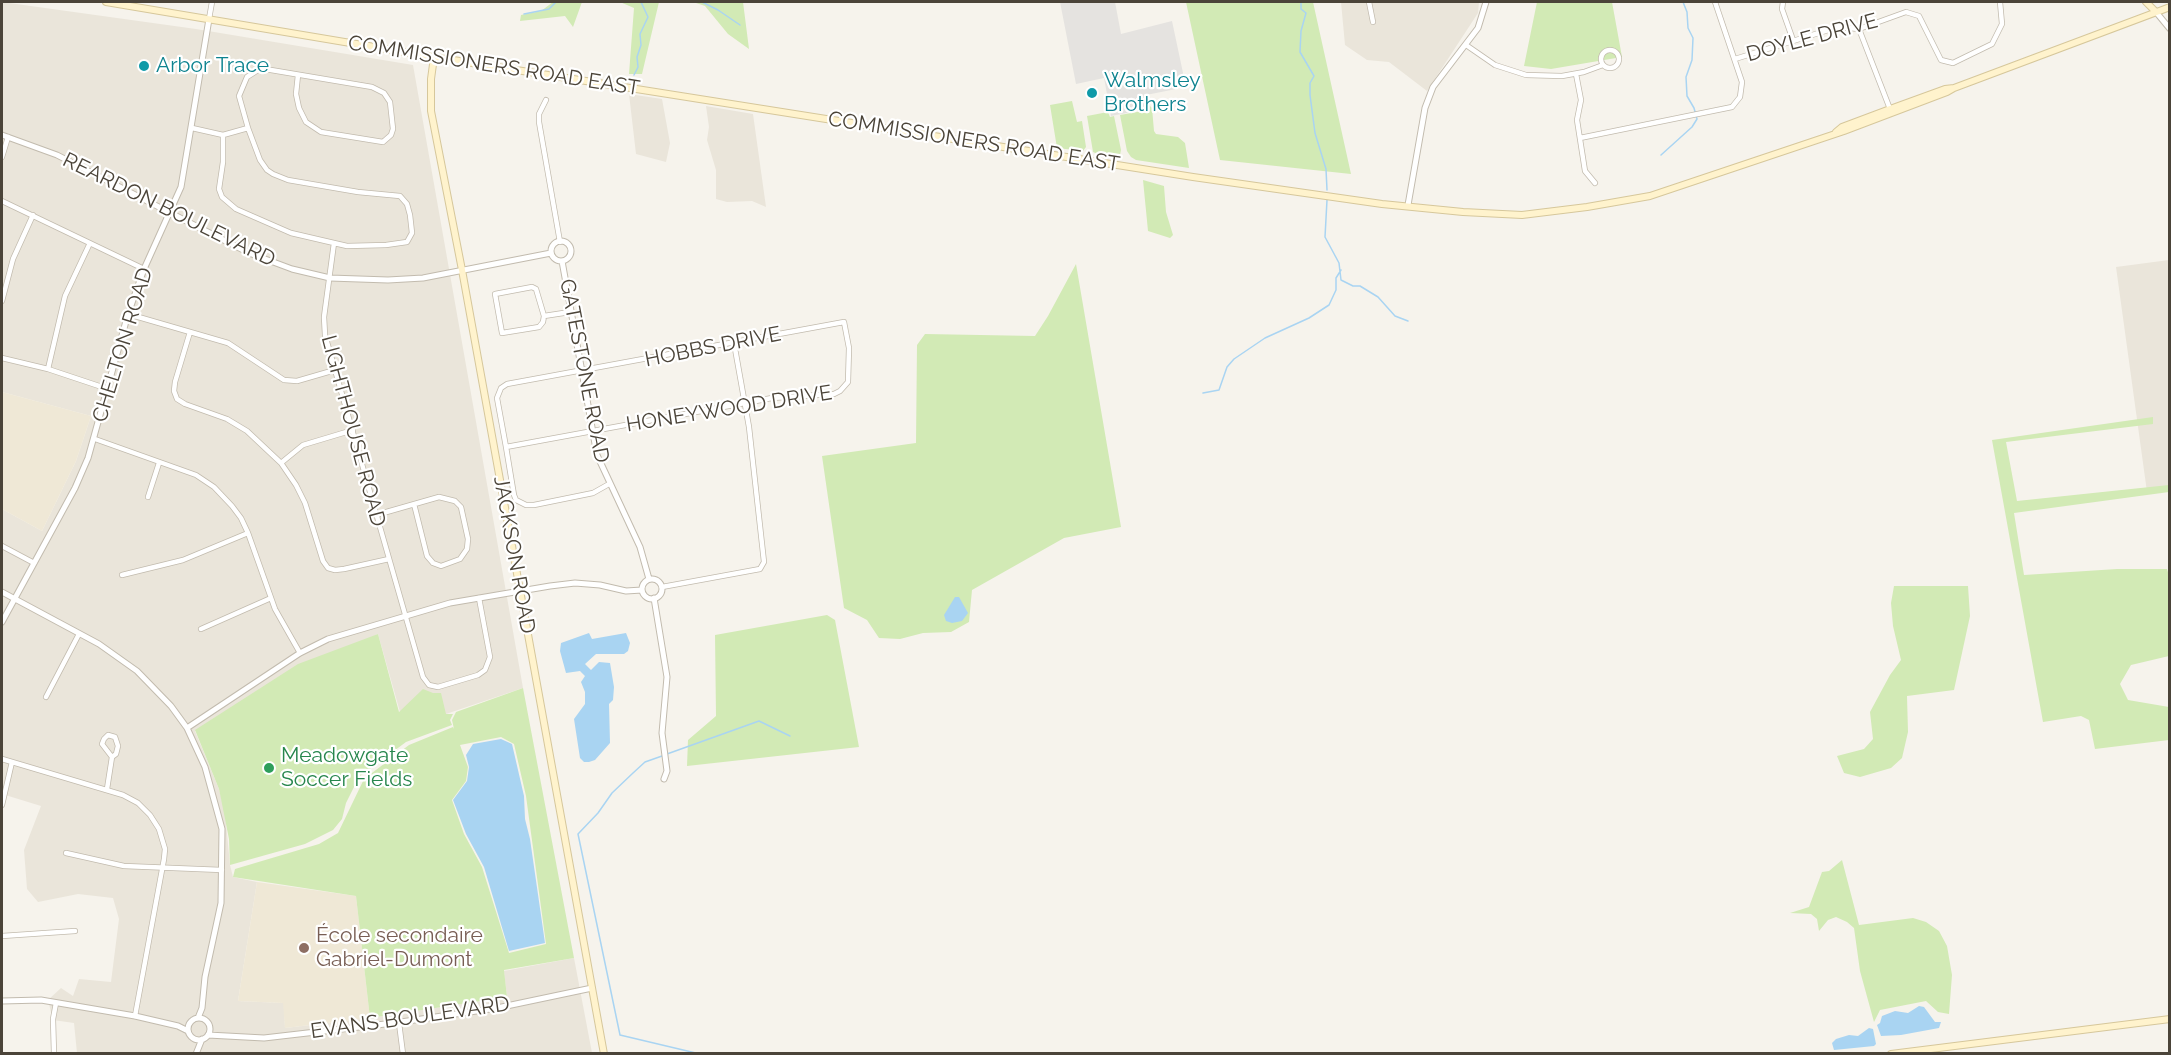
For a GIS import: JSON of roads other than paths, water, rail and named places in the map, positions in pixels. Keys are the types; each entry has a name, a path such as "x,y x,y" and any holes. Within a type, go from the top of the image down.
{"main road":[{"name":"COMMISSIONERS ROAD EAST","path":"106,2 434,57 1193,177 1382,204 1522,215 1650,196 1863,124 2169,7"},
{"path":"2146,2 2156,12"},
{"name":"JACKSON ROAD","path":"434,57 431,111 521,591 604,1053"},
{"name":"COMMISSIONERS ROAD EAST","path":"1836,132 1842,127 1890,109 1945,89 1954,88"},
{"path":"1891,1053 2169,1019"}],"street":[{"path":"209,19 212,2"},
{"path":"1369,2 1373,22"},
{"path":"1408,205 1424,110 1433,87 1478,28 1486,2"},
{"path":"1580,138 1732,107 1740,97 1742,82 1715,2"},
{"path":"1784,2 1782,9 1793,40"},
{"name":"DOYLE DRIVE","path":"1735,59 1838,27 1859,29 1906,12 1919,16 1941,60 1953,63 1992,44 2002,24 2000,2"},
{"path":"2156,12 2169,29"},
{"name":"CHELTON ROAD","path":"2,622 75,488 95,439 128,314 144,270 181,187 209,19"},
{"path":"1859,29 1890,109"},
{"path":"1466,45 1490,62 1514,72 1542,77 1576,74 1603,65"},
{"path":"223,135 223,162 219,189 222,197 236,208 291,233 347,246 404,244 412,233 408,207 400,196 358,192 281,178 267,170 260,160 239,96 247,77 258,70 265,69 372,87 384,93 390,102 393,129 391,135 383,142 321,132 306,122 299,108 298,75"},
{"path":"1576,74 1581,100 1577,120 1585,171 1595,183"},
{"path":"546,100 539,114 539,122 560,242"},
{"path":"192,128 223,135 248,128"},
{"path":"2,157 5,136"},
{"name":"REARDON BOULEVARD","path":"5,136 57,155 249,253 292,269 330,278 388,280 423,278 551,253"},
{"path":"2,201 144,270"},
{"path":"2,302 13,259 33,215"},
{"path":"560,242 567,244 570,250 569,257 562,261 556,260 551,253 553,246 560,242"},
{"path":"48,369 65,296 90,243"},
{"name":"LIGHTHOUSE ROAD","path":"334,243 324,317 325,335 423,677 429,685 438,687 478,675 485,670 490,657 479,598"},
{"name":"GATESTONE ROAD","path":"562,261 597,455 640,547 649,579"},
{"path":"532,287 536,289 544,316 539,327 502,333 495,294 532,287"},
{"path":"544,316 570,312"},
{"path":"128,314 228,343 284,380 297,381 335,370"},
{"name":"HOBBS DRIVE","path":"506,447 497,398 501,388 507,384 844,322 849,348 848,382 845,388"},
{"path":"190,332 175,382 174,391 177,399 227,419 247,431 281,463 305,503 323,561 328,567 335,570 344,569 389,559"},
{"path":"662,587 760,569 764,562 745,403 734,343"},
{"path":"2,358 48,369 108,389"},
{"name":"HONEYWOOD DRIVE","path":"506,447 772,398 834,394 845,388"},
{"path":"281,463 303,445 353,430"},
{"path":"95,439 196,475 214,487 241,518 271,598 300,653"},
{"path":"506,447 514,495 521,504 534,505 593,493 609,484"},
{"path":"148,497 159,463"},
{"path":"376,515 414,504 439,497 455,501 461,507 468,539 467,549 460,560 441,566 432,563 427,556 414,504"},
{"path":"122,575 183,560 248,533"},
{"path":"2,546 34,563"},
{"path":"642,590 649,579 656,580 662,587"},
{"path":"187,728 300,653 328,639 406,616 479,598 521,591 575,583 600,585 626,591 642,590"},
{"path":"642,590 648,597 654,598 661,593 662,587"},
{"path":"2,592 99,644 137,671 171,706 187,728 205,767 222,829 221,903 205,977 201,1019"},
{"path":"201,629 271,598"},
{"path":"654,598 667,677 662,734 667,771 664,779"},
{"path":"46,697 79,634"},
{"path":"107,789 117,741 115,737 108,735 102,744 112,758"},
{"path":"2,759 107,789 130,799 150,815 159,830 165,849 163,867 135,1016"},
{"path":"2,805 12,762"},
{"path":"66,853 124,866 222,870"},
{"path":"2,936 75,931"},
{"name":"EVANS BOULEVARD","path":"208,1035 264,1038 399,1023 496,1008 592,988"},
{"path":"2,1001 40,1000 135,1016 188,1028"},
{"path":"54,1053 53,1019 56,1003"},
{"path":"188,1028 192,1020 201,1019"},
{"path":"197,1051 210,1028 201,1019"},
{"path":"399,1023 403,1053"},
{"path":"188,1028 197,1051"},
{"name":"EVANS BOULEVARD","path":"210,1028 226,1035"},
{"path":"193,1038 202,1040"}],"water":[{"path":"955,597 959,597 968,613 962,621 952,623 946,621 944,615"},
{"path":"589,633 592,639 626,633 630,643 628,651 624,654 596,654 585,664 591,670 599,662 610,663 614,687 613,700 609,704 610,743 595,760 584,762 580,758 574,719 585,704 585,692 581,682 585,676 580,671 566,673 560,651 561,643"},
{"path":"501,739 512,744 524,796 525,819 545,943 509,951 484,867 466,834 453,800 467,781 469,767 466,755 473,744"},
{"path":"1919,1006 1924,1007 1935,1022 1941,1022 1939,1028 1881,1036 1877,1025 1882,1016 1895,1011 1908,1013"},
{"path":"1869,1028 1873,1029 1876,1044 1874,1046 1834,1050 1832,1043 1836,1039 1849,1035 1858,1036"}],"waterway":[{"path":"524,14 549,9 556,2"},
{"path":"634,75 638,67 640,34 648,17 641,2"},
{"path":"702,2 740,25"},
{"path":"1301,2 1301,9 1306,13 1301,31 1300,52 1314,76 1310,83 1310,95 1315,133 1326,169 1327,190"},
{"path":"1661,155 1692,127 1697,119 1687,96 1686,77 1692,60 1693,38 1688,28 1687,12 1683,2"},
{"path":"1327,200 1325,237 1339,263 1341,280 1353,286 1360,286 1378,297 1395,316 1408,321"},
{"path":"1203,393 1219,390 1227,367 1234,359 1265,338 1309,318 1329,305 1336,290 1336,278 1341,270"},
{"path":"667,754 759,721 790,736"},
{"path":"662,756 645,762 633,773 612,793 598,813 578,834 620,1035 700,1054"}],"place":[{"name":"Arbor Trace","path":"144,66"},
{"name":"Walmsley Brothers","path":"1092,93"},
{"name":"Meadowgate Soccer Fields","path":"269,768"},
{"name":"École secondaire Gabriel-Dumont","path":"304,948"}]}
